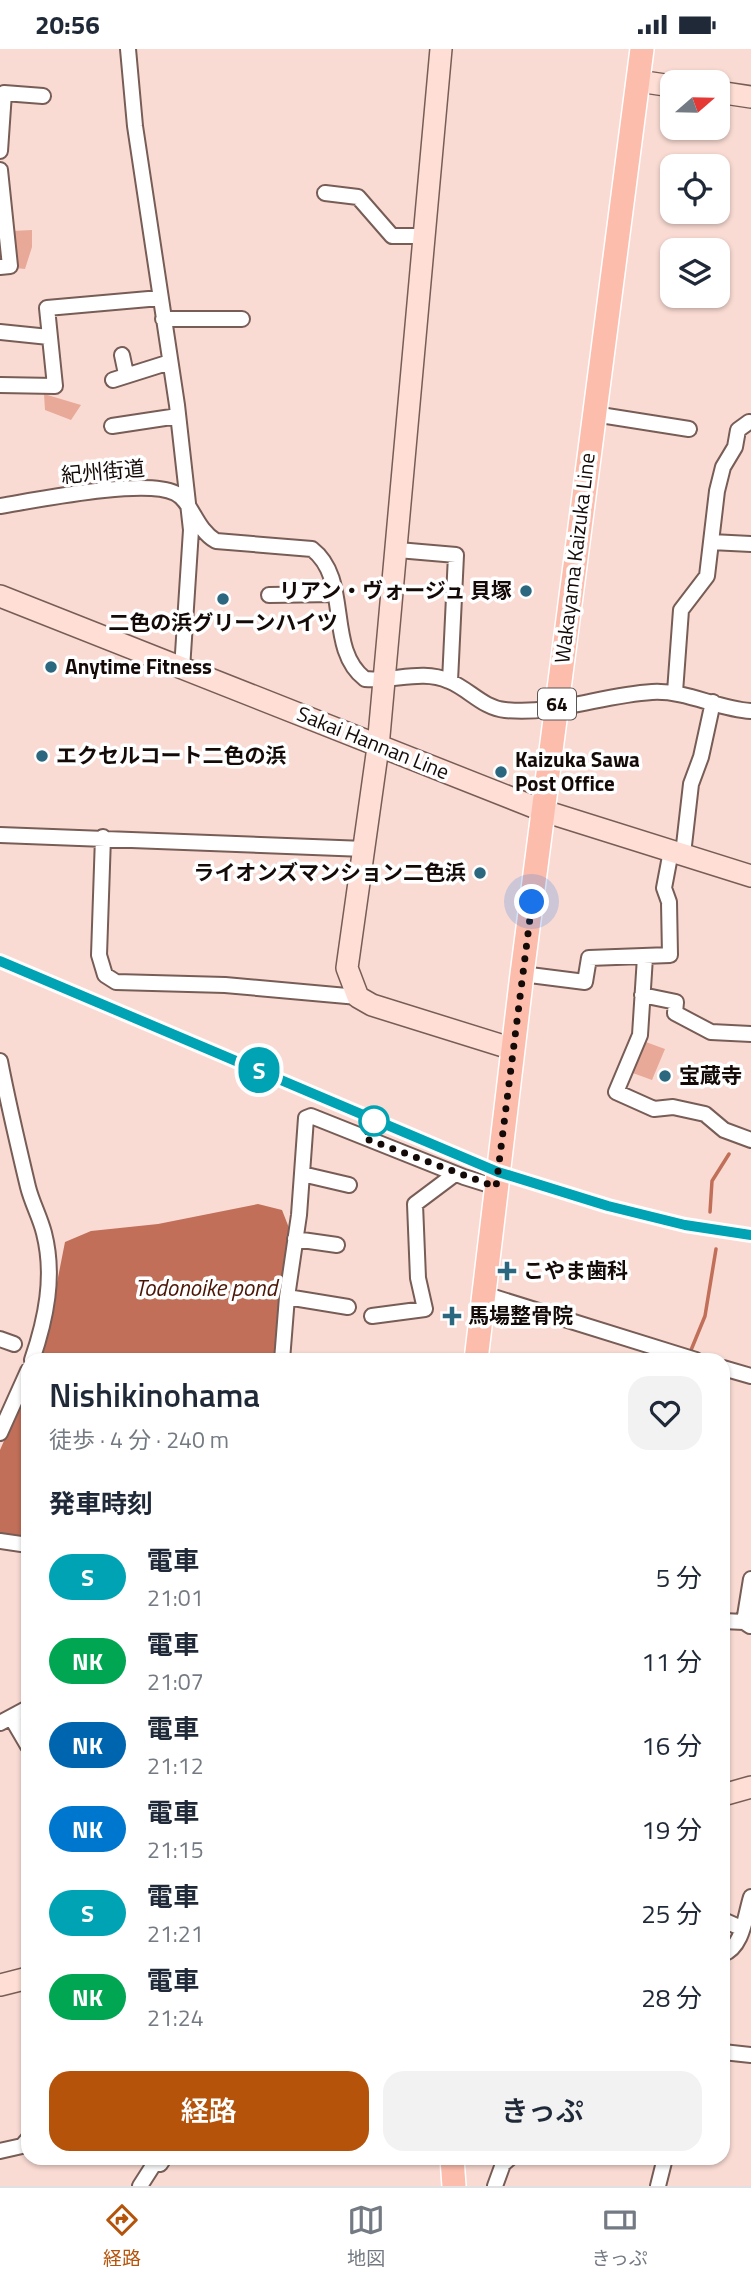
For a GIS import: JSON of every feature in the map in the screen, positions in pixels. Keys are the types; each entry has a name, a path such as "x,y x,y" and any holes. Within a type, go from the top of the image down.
{"main road":[{"name":"Wakayama Kaizuka Line","path":"477,1353 522,974 642,49"},
{"path":"452,2165 454,2186"}],"street":[{"path":"128,49 135,126 178,416 191,530 182,669"},
{"path":"358,996 347,968 378,747 442,49"},
{"path":"638,81 660,84"},
{"path":"0,151 4,93 43,96"},
{"path":"730,94 751,97"},
{"path":"0,170 10,266 0,267"},
{"path":"325,193 358,197 391,236 424,236"},
{"path":"0,385 55,386 47,308 160,298"},
{"path":"163,319 242,319"},
{"path":"0,332 49,337"},
{"path":"121,355 120,377 170,362"},
{"path":"594,414 689,429"},
{"path":"112,426 178,416"},
{"path":"675,692 681,610 707,576 711,523 719,480 735,447 738,430 750,419"},
{"name":"紀州街道","path":"0,506 116,490 161,488 177,493 205,535 216,541 313,549 325,561 350,663 365,679 432,676 450,681 494,708 556,710 603,699 675,692 751,711"},
{"path":"711,542 751,544"},
{"path":"398,550 456,555 450,681"},
{"path":"269,595 334,594"},
{"name":"Sakai Hannan Line","path":"0,596 544,811 751,876"},
{"path":"522,974 585,982 589,958 670,955 669,902 664,888 677,853 691,784 701,757 713,702"},
{"path":"0,835 365,849"},
{"path":"103,837 99,955 105,975 116,982 225,985 358,996 372,1005 513,1049"},
{"path":"645,957 640,1035 616,1092 654,1109 673,1107 705,1114 724,1130 751,1140"},
{"path":"642,995 676,1002 675,1013 710,1032 751,1034"},
{"path":"0,1061 29,1192 44,1234 48,1260 49,1290 34,1353"},
{"path":"283,1353 306,1118 310,1116 455,1174 496,1187"},
{"path":"302,1174 349,1185"},
{"path":"372,1316 425,1309 418,1278 415,1204 455,1174"},
{"path":"295,1239 337,1245"},
{"path":"484,1294 674,1353"},
{"path":"287,1297 348,1307"},
{"path":"0,1339 15,1344"},
{"path":"730,1370 751,1377"},
{"path":"0,1433 21,1386"},
{"path":"0,1541 21,1544"},
{"path":"730,1622 748,1624 751,1579"},
{"path":"21,1712 5,1720 21,1738"},
{"path":"730,1793 751,1787"},
{"path":"730,1951 751,1897"},
{"path":"730,1923 741,1928"},
{"path":"0,1985 21,1980"},
{"path":"730,2053 751,2055"},
{"path":"0,2151 21,2146"},
{"path":"140,2186 153,2165"},
{"path":"495,2186 503,2165"},
{"path":"658,2186 663,2165"}],"shaded area":[{"path":"32,230 32,247 25,269 16,268 12,231"},
{"path":"44,394 81,405 71,420 45,410"},
{"path":"643,1041 665,1049 652,1080 630,1072"}],"water":[{"name":"Todonoike pond","path":"258,1204 282,1210 291,1233 280,1301 277,1353 39,1353 51,1313 65,1242 91,1231 158,1224"},
{"path":"21,1402 21,1539 0,1536 0,1450"}],"waterway":[{"path":"710,1212 712,1181 729,1154"},
{"path":"690,1353 705,1316 716,1249"}],"railway":[{"path":"0,961 498,1172 609,1206 685,1225 751,1235"}],"train":[{"name":"S","path":"0,961 157,1025 374,1121 498,1172 608,1206 685,1225 751,1235"}],"place":[{"name":"リアン・ヴォージュ 貝塚","path":"526,591"},
{"name":"二色の浜グリーンハイツ","path":"223,599"},
{"name":"Anytime Fitness","path":"51,667"},
{"name":"エクセルコート二色の浜","path":"42,756"},
{"name":"Kaizuka Sawa Post Office","path":"501,772"},
{"name":"ライオンズマンション二色浜","path":"480,873"},
{"name":"宝蔵寺","path":"665,1076"},
{"name":"こやま歯科","path":"507,1271"},
{"name":"馬場整骨院","path":"452,1316"}],"route":[{"path":"374,1121 364,1138 496,1187 532,902"}]}
